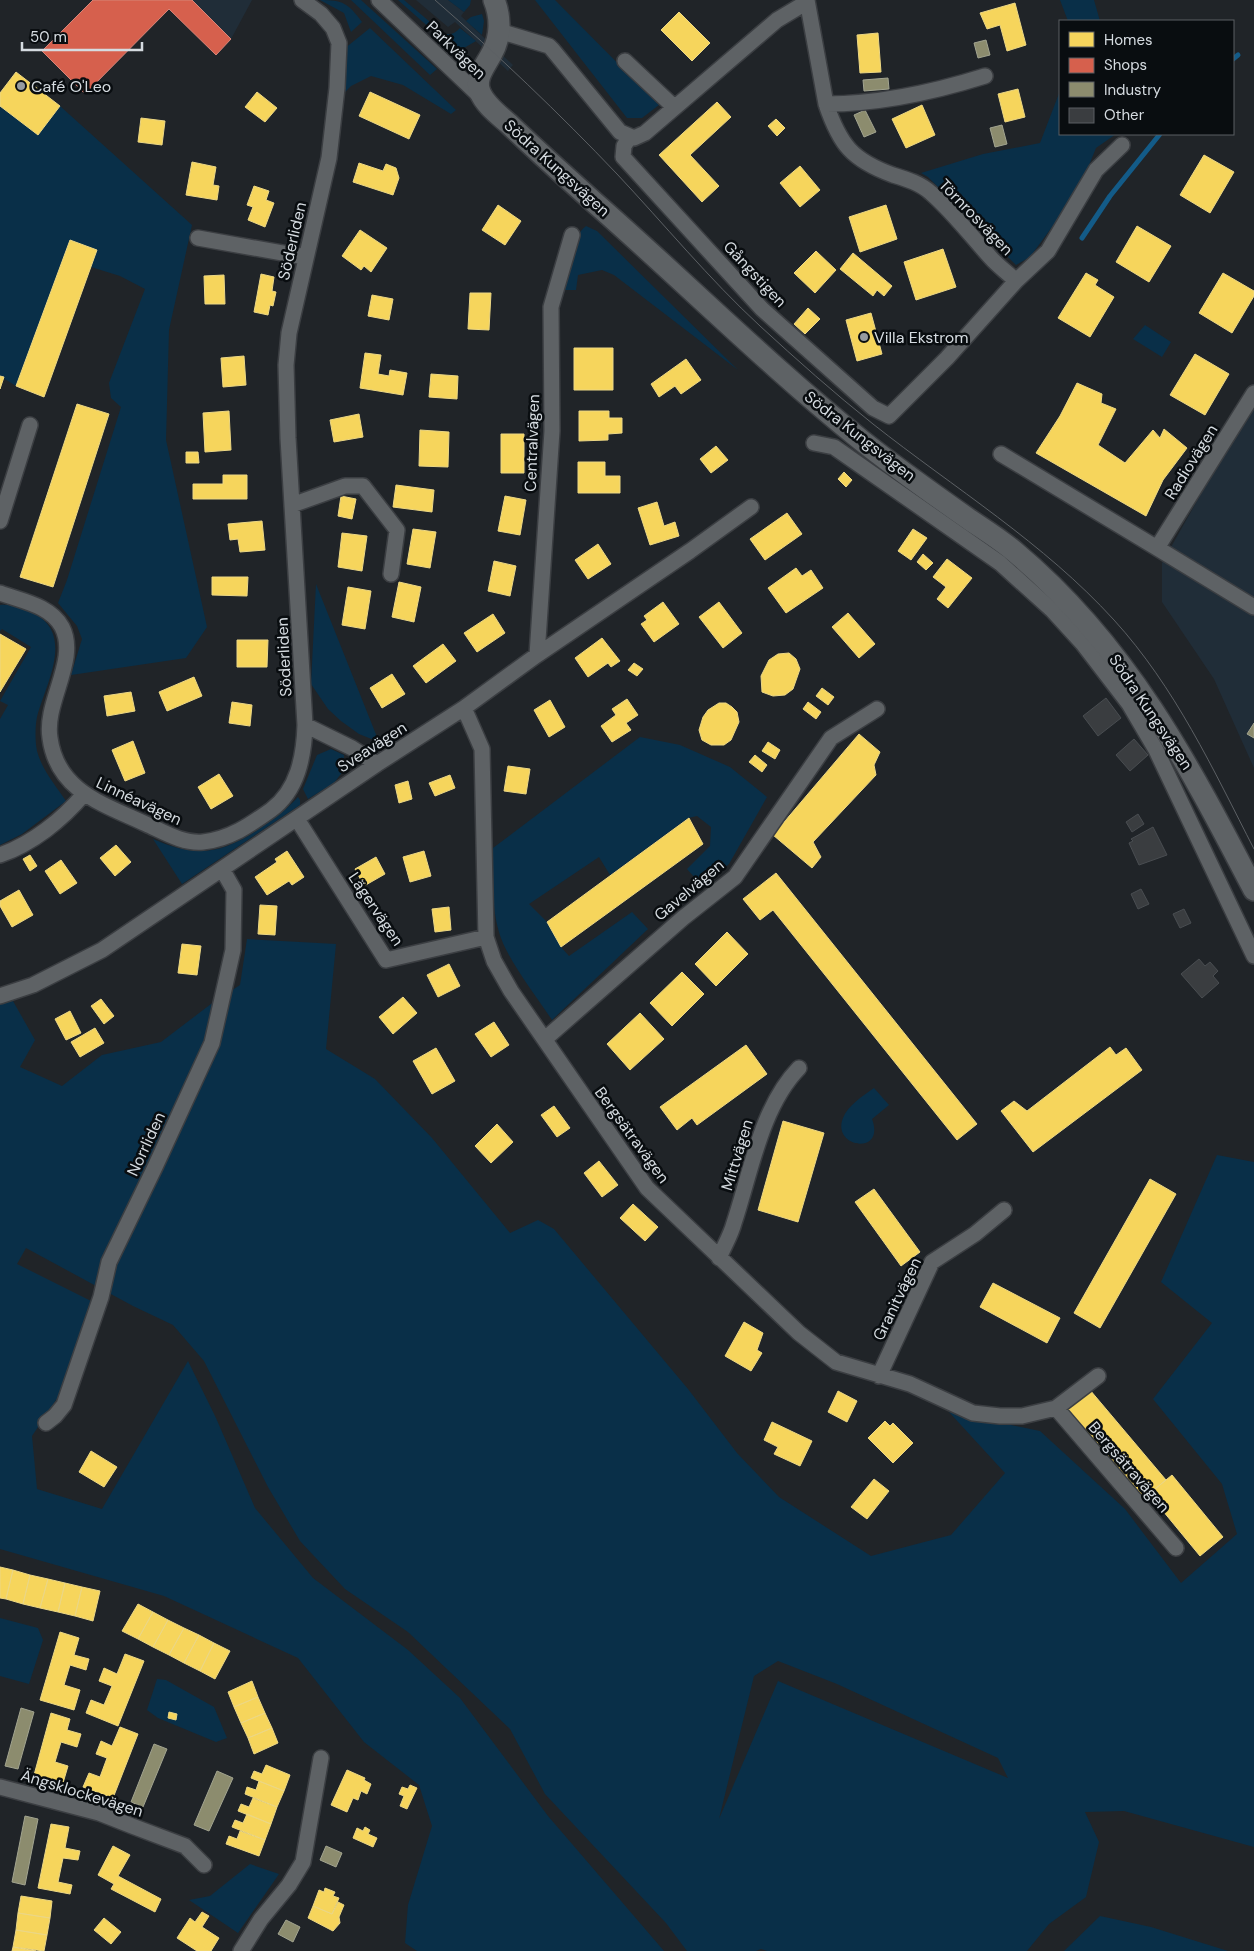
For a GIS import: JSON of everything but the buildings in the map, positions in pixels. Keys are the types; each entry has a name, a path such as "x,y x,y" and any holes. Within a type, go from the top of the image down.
{"main road":[{"name":"Södra Kungsvägen","path":"494,0 498,10 499,31 493,52 481,72 478,85 488,104 553,166 654,255 740,337 817,404 864,442 1014,551 1059,594 1095,631 1135,683 1166,730 1208,801 1254,890"}],"street":[{"name":"Söderliden","path":"302,0 321,14 333,28 339,44 337,88 329,158 289,333 286,365 305,725"},
{"name":"Parkvägen","path":"379,0 488,104"},
{"path":"499,31 548,46 552,49 620,132 629,138 634,138 645,133 776,20 807,1"},
{"name":"Törnrosvägen","path":"807,1 826,104 840,135 856,157 870,166 914,182 930,192 992,260 1016,281"},
{"path":"625,61 674,107"},
{"path":"826,104 875,101 958,84 985,76"},
{"name":"Gångstigen","path":"629,138 624,146 624,157 762,309 873,408 889,416 943,362 1016,281"},
{"path":"1016,281 1048,251 1096,170 1122,145"},
{"name":"Centralvägen","path":"537,655 552,431 551,307 572,235"},
{"path":"198,238 306,257"},
{"name":"Radiovägen","path":"1157,548 1254,393"},
{"path":"0,521 30,425"},
{"name":"Södra Kungsvägen","path":"814,443 834,447 1000,563 1052,610 1082,644 1129,704 1156,750 1254,956"},
{"path":"1001,454 1254,607"},
{"path":"292,505 345,486 363,486 397,530 391,574"},
{"name":"Sveavägen","path":"0,996 33,985 102,950 377,764 464,708 537,655 751,507"},
{"name":"Linnéavägen","path":"0,593 40,607 52,615 61,627 66,640 67,652 49,721 54,757 59,768 84,794 180,839 201,842 219,839 236,833 252,824 277,805 286,795 300,765 304,746 305,725"},
{"name":"Bergsätravägen","path":"464,708 482,749 486,937 494,961 511,991 647,1188 799,1333 836,1362 910,1384 973,1413 1000,1416 1022,1416 1056,1408 1098,1376"},
{"name":"Gavelvägen","path":"545,1039 683,918 735,877 831,738 877,709"},
{"path":"305,725 356,750 377,764"},
{"path":"0,855 9,852 41,833 74,806 84,794"},
{"name":"Lägervägen","path":"297,819 386,960 486,937"},
{"name":"Norrliden","path":"46,1423 64,1405 101,1297 110,1262 156,1167 212,1042 233,950 234,890 222,869"},
{"name":"Mittvägen","path":"719,1258 734,1225 764,1122 799,1068"},
{"name":"Granitvägen","path":"880,1376 932,1262 975,1234 1004,1210"},
{"name":"Bergsätravägen","path":"1056,1408 1176,1548"},
{"path":"241,1951 260,1919 289,1885 303,1862 321,1758"},
{"name":"Ängsklockevägen","path":"0,1787 99,1813 185,1846 204,1864"}],"shaded area":[{"path":"192,0 252,0 231,39"},
{"path":"320,0 344,4 362,22 351,32 344,13"},
{"path":"351,0 361,0 437,69 430,75"},
{"path":"398,0 404,0 443,33 453,34 460,28 476,41 464,48 449,45"},
{"path":"416,0 448,0 464,12 461,16 513,65 508,71 455,22 448,27"},
{"path":"448,0 471,0 470,5 464,12"},
{"path":"535,0 555,0 659,105 642,118 627,118"},
{"path":"1060,0 1094,0 1100,20 1068,20"},
{"path":"482,14 484,21 482,35 466,21 471,17"},
{"path":"370,28 456,110 451,114 403,85 371,76 351,86 344,93 344,49"},
{"path":"1059,94 1059,135 1115,135 1096,148 1085,175 1085,182 1030,257 1016,265 928,177 921,173 983,154 1040,143"},
{"path":"0,106 38,135 60,106 192,225 169,330 166,440 207,627 186,658 71,675 82,639 77,626 58,603 67,580 121,407 111,398 109,383 145,289 120,276 91,267 97,250 70,240 16,386 0,376"},
{"path":"586,226 597,231 738,370 614,275 602,270 578,275 576,290 564,290 569,255 580,232"},
{"path":"1145,325 1171,342 1162,357 1133,339"},
{"path":"1254,400 1254,768 1214,679 1162,602 1162,563"},
{"path":"316,584 379,742 359,734 341,721 328,709 311,684"},
{"path":"0,605 9,605 33,613 46,622 53,634 55,647 54,661 37,717 36,743 42,765 66,801 22,834 0,845 0,719 8,705 0,701 31,647 2,629 0,631"},
{"path":"640,737 680,745 730,767 767,797 729,864 702,886 687,869 710,846 711,827 697,816 688,818 610,875 599,857 529,904 547,922 561,947 569,956 632,912 648,929 552,1020 522,977 508,953 499,932 494,901 493,848"},
{"path":"331,749 344,755 343,771 334,783 308,799 303,789 317,755"},
{"path":"298,797 300,805 182,884 153,839 182,849 195,851 220,848 232,844 259,829 280,814"},
{"path":"247,939 336,944 326,1049 375,1079 432,1138 510,1233 538,1220 554,1229 688,1389 737,1453 779,1497 871,1556 951,1535 1005,1473 949,1412 1040,1431 1125,1509 1181,1583 1237,1534 1222,1484 1153,1399 1212,1323 1161,1282 1217,1155 1254,1162 1254,1847 1124,1811 1085,1812 1099,1842 1086,1897 1049,1924 1027,1951 767,1951 761,1949 756,1951 687,1951 666,1923 545,1794 510,1729 408,1632 345,1589 300,1541 268,1487 204,1361 173,1325 133,1306 26,1248 17,1264 93,1302 58,1397 32,1436 37,1489 102,1509 188,1361 216,1418 255,1508 313,1578 408,1650 460,1698 548,1816 664,1951 417,1951 405,1943 408,1905 432,1826 419,1785 364,1742 298,1658 164,1596 0,1549 0,1003 13,1001 35,1040 20,1067 62,1086 102,1055 161,1042 211,1004 240,985","holes":["778,1661 837,1684 998,1758 1008,1778 778,1681 719,1819 754,1676"]},
{"path":"874,1088 889,1105 872,1119 874,1131 872,1139 866,1143 858,1144 844,1136 841,1128 843,1118 852,1105"},
{"path":"0,1618 38,1628 43,1640 29,1684 0,1676"},
{"path":"157,1679 166,1680 214,1707 227,1738 216,1742 158,1718 147,1710"},
{"path":"250,1864 279,1874 238,1933 189,1900 210,1896"},
{"path":"1100,1916 1151,1927 1228,1951 1064,1951"}],"waterway":[{"path":"1234,58 1238,55"},
{"path":"1082,238 1110,196 1159,135"}],"tram line":[{"path":"435,0 505,63 573,129 741,308 774,339 873,424 998,517 1087,592 1114,620 1156,673 1192,730 1254,849"}],"place":[{"name":"Café O'Leo","path":"21,86"},
{"name":"Villa Ekstrom","path":"864,337"}]}
